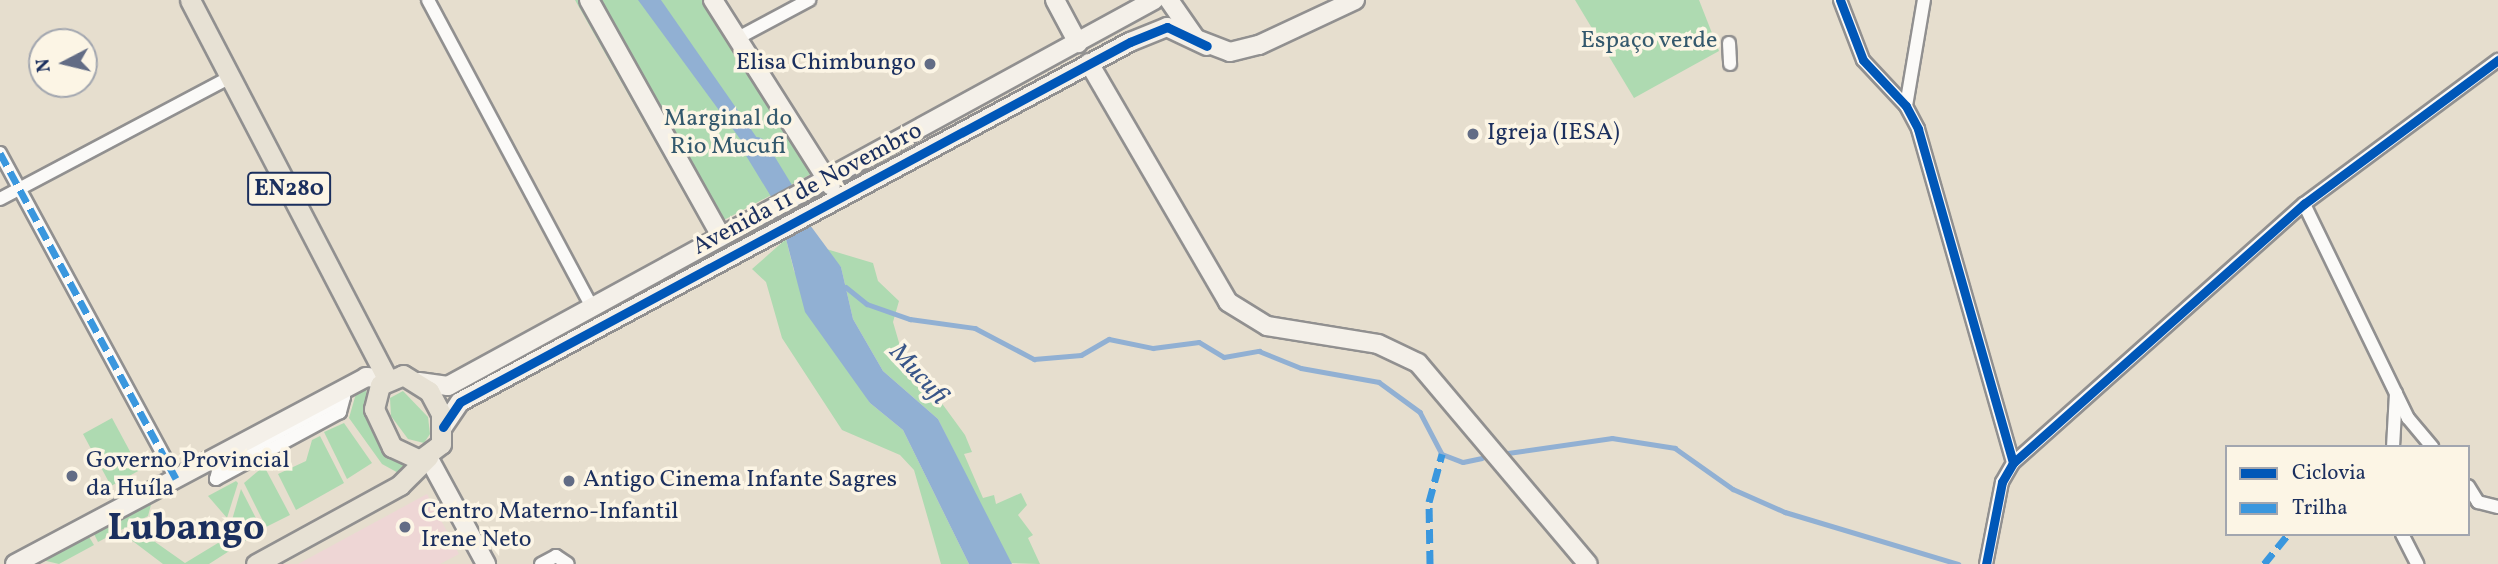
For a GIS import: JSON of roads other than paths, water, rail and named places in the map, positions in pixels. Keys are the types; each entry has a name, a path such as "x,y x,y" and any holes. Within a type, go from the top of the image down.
{"main road":[{"name":"EN280","path":"190,0 387,379"},
{"path":"256,564 408,481 441,444 443,427 436,403 419,382 403,375 387,379 374,401 382,431 405,457 428,457"}],"street":[{"path":"428,0 591,305"},
{"path":"589,0 721,236"},
{"path":"713,0 827,178"},
{"path":"738,38 809,0"},
{"path":"1055,0 1078,43 1092,48 1089,62 1228,302 1267,326 1378,344 1418,363 1588,564"},
{"name":"Avenida 11 de Novembro","path":"419,382 449,386 591,305 1154,0"},
{"path":"1169,0 1183,26 1207,46"},
{"path":"1840,0 1863,60 1906,106 1938,190 2013,463"},
{"path":"1906,106 1924,0"},
{"name":"Avenida 11 de Novembro","path":"443,427 460,402 835,195 1089,62 1167,27 1207,46 1242,51 1355,1"},
{"path":"1728,43 1730,64"},
{"path":"1986,564 2002,482 2013,463 2304,204 2498,60"},
{"path":"0,199 230,77"},
{"path":"0,153 176,479"},
{"name":"Avenida 11 de Novembro","path":"827,178 835,195"},
{"path":"2304,204 2396,393 2431,445"},
{"path":"15,564 366,377 387,379"},
{"path":"2393,445 2396,393"},
{"path":"344,397 340,412 216,479 220,464 344,397"},
{"path":"428,457 486,564"},
{"path":"2470,489 2478,502 2498,508"},
{"path":"2403,536 2417,564"},
{"path":"541,564 555,556 568,564"}],"water":[{"path":"638,0 661,0 782,174 771,181"},
{"path":"810,225 841,267 853,319 883,371 938,419 1012,564 969,564 903,430 870,403 805,312 786,239"}],"waterway":[{"name":"Mucufi","path":"756,149 792,208"},
{"path":"846,287 867,304 910,319 975,328 1034,359 1081,355 1109,339 1153,348 1199,342 1224,357 1259,351 1301,368 1379,382 1420,412 1442,454 1463,462 1482,458"},
{"path":"1508,453 1612,438 1675,448 1733,489 1785,512 1958,564"}],"place":[{"name":"Elisa Chimbungo","path":"930,64"},
{"name":"Igreja (IESA)","path":"1473,134"},
{"name":"Governo Provincial da Huíla","path":"72,476"},
{"name":"Antigo Cinema Infante Sagres","path":"569,481"},
{"name":"Centro Materno-Infantil Irene Neto","path":"405,527"}],"district":[{"name":"Lubango","path":"186,530"}],"park label":[{"name":"Espaço verde","path":"1649,42"},
{"name":"Marginal do Rio Mucufi","path":"728,134"}]}
